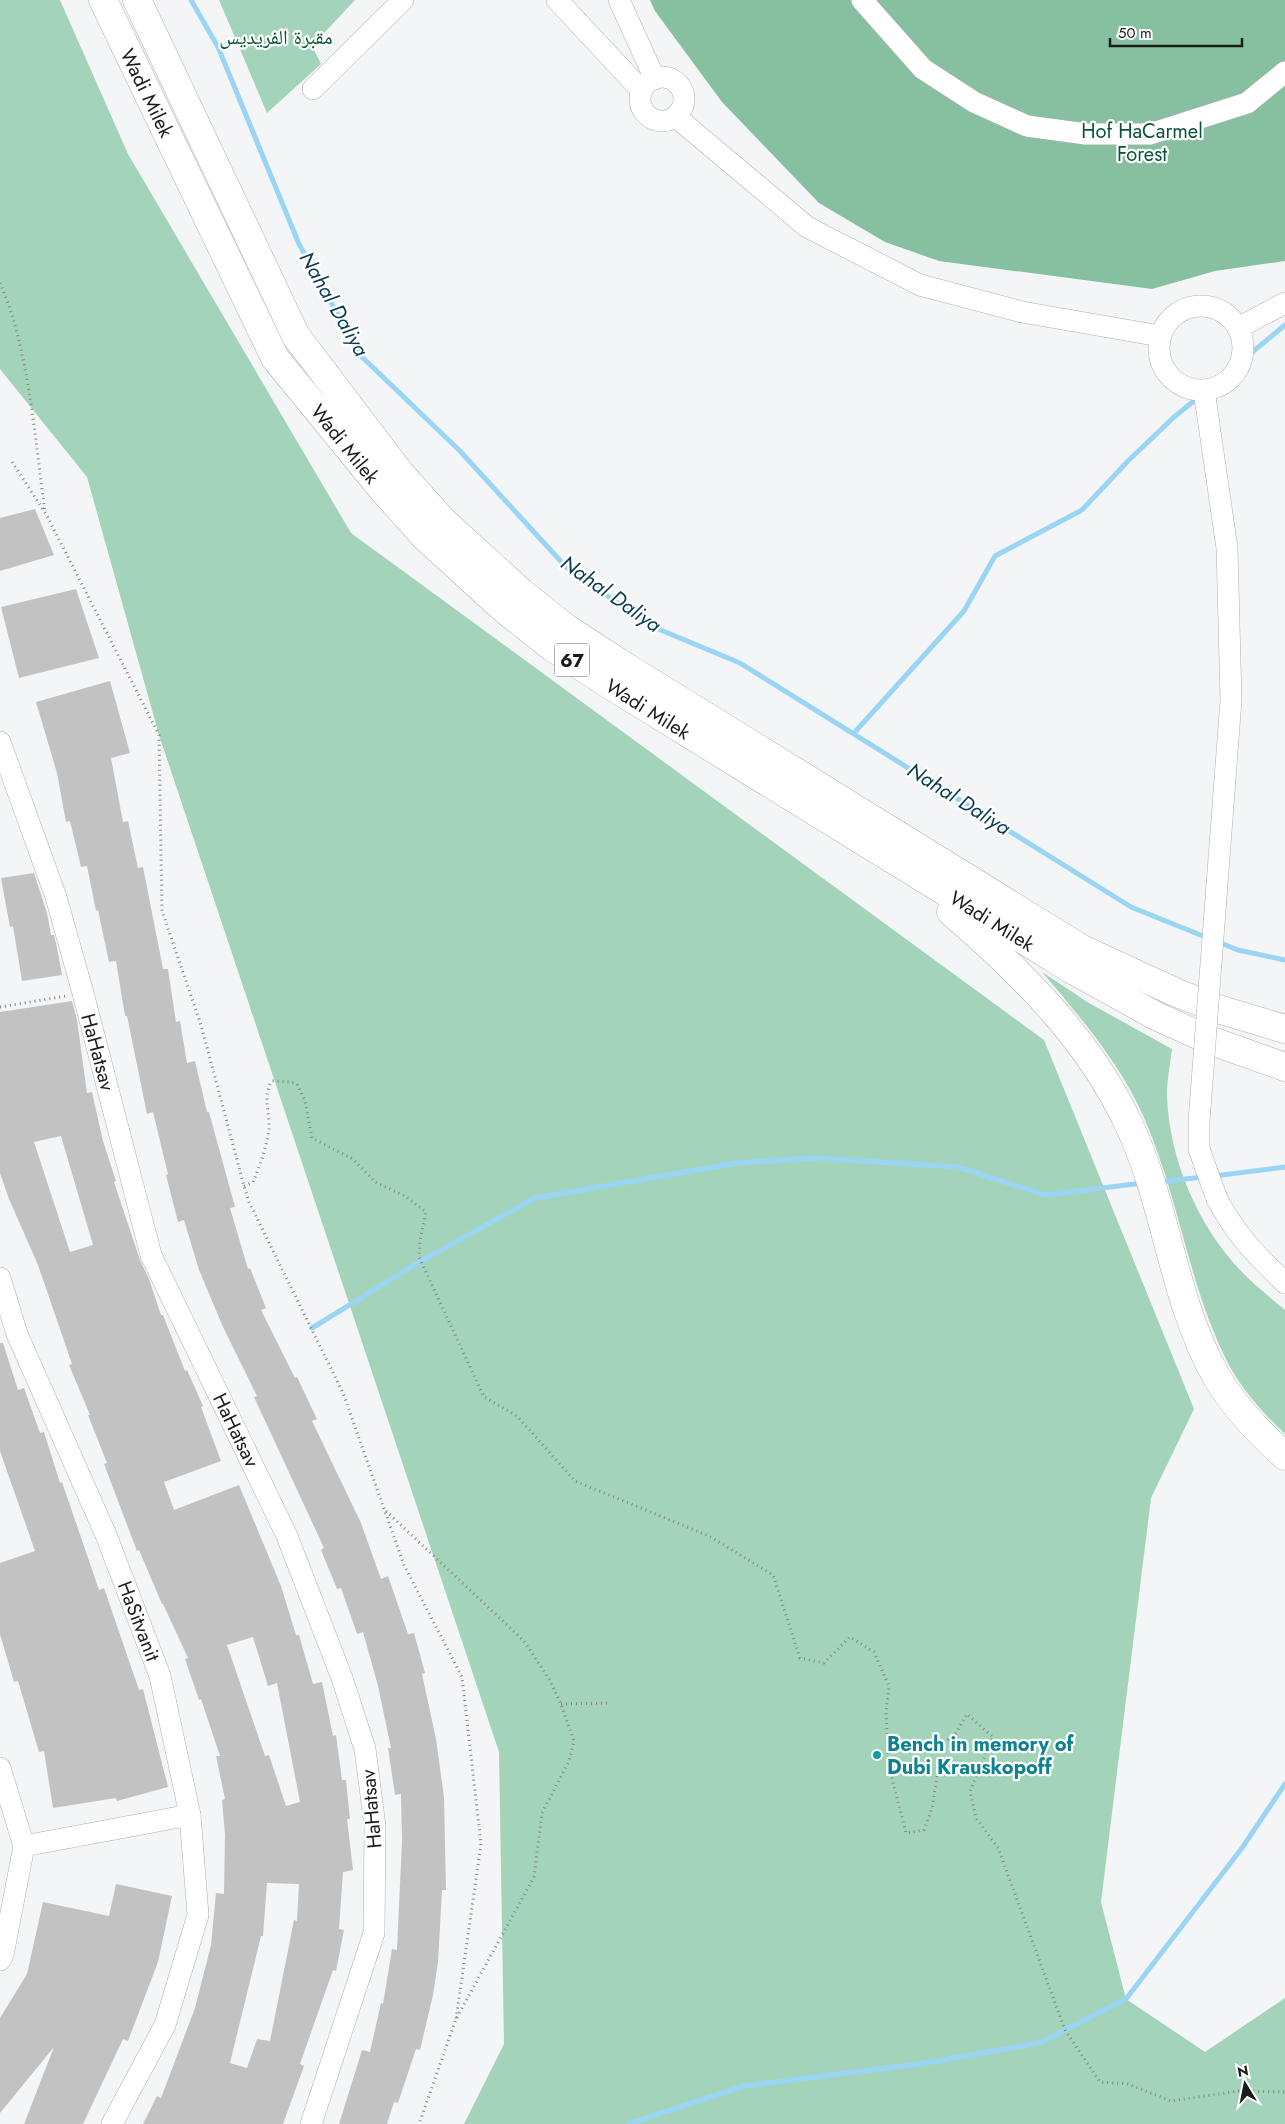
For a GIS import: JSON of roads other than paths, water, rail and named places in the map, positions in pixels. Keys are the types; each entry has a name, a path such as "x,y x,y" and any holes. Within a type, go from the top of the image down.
{"highway":[{"name":"Wadi Milek","path":"103,0 275,358 382,489 439,551 505,610 552,647 605,682 1071,969 1110,992 1209,1040 1285,1067"},
{"name":"Wadi Milek","path":"137,0 296,336 400,474 443,521 482,558 566,628 618,662 1082,948 1177,993 1218,1009 1285,1029"},
{"path":"830,821 950,910 985,941 1041,997 1091,1057 1110,1087 1130,1127 1160,1214 1200,1342 1216,1375 1253,1426 1285,1456"}],"street":[{"path":"313,89 403,0"},
{"path":"557,0 649,85"},
{"path":"618,0 649,85 641,105 649,117 662,121 676,117 683,106 684,99 680,86 669,79 649,85"},
{"path":"862,0 923,68 974,102 1027,126 1086,134 1150,134 1247,103 1285,72"},
{"path":"676,117 807,227 920,285 1022,312 1160,336"},
{"path":"1238,328 1285,303"},
{"path":"1203,306 1217,310 1229,317 1238,328 1242,341 1242,355 1238,368 1229,379 1217,386 1204,390 1190,389 1178,384 1161,363 1158,350 1160,336 1166,324 1177,314 1189,308 1203,306"},
{"path":"1204,390 1227,548 1231,700 1199,1122 1199,1149 1217,1199 1231,1224 1248,1247 1285,1283"},
{"name":"HaHatsav","path":"0,742 56,897 151,1255 287,1536 342,1678 366,1749 375,1826 374,1933 311,2124"},
{"name":"HaSitvanit","path":"0,1278 17,1334 106,1535 160,1676 190,1815"},
{"path":"0,1768 24,1846 3,1955 0,1960"},
{"path":"24,1846 190,1815 198,1915 165,2026 112,2124"}],"waterway":[{"name":"Nahal Daliya","path":"191,0 218,47 299,244 360,355 460,451 566,567 651,626 740,663 1131,907 1208,938"},
{"path":"1208,389 1285,325"},
{"path":"854,733 964,611 995,556 1082,510 1128,461 1174,417 1200,396"},
{"name":"Nahal Daliya","path":"1218,942 1238,950 1285,960"},
{"path":"312,1328 421,1261 535,1198 737,1163 814,1158 958,1167 1045,1195 1143,1183"},
{"path":"1214,1176 1285,1167"},
{"path":"1159,1182 1203,1177"},
{"path":"628,2124 744,2086 926,2063 1039,2043 1126,1999 1242,1848 1285,1784"}],"place":[{"name":"Bench in memory of Dubi Krauskopoff","path":"877,1755"}],"park label":[{"name":"مقبرة الفريديس","path":"276,37"},
{"name":"Hof HaCarmel Forest","path":"1142,142"}]}
